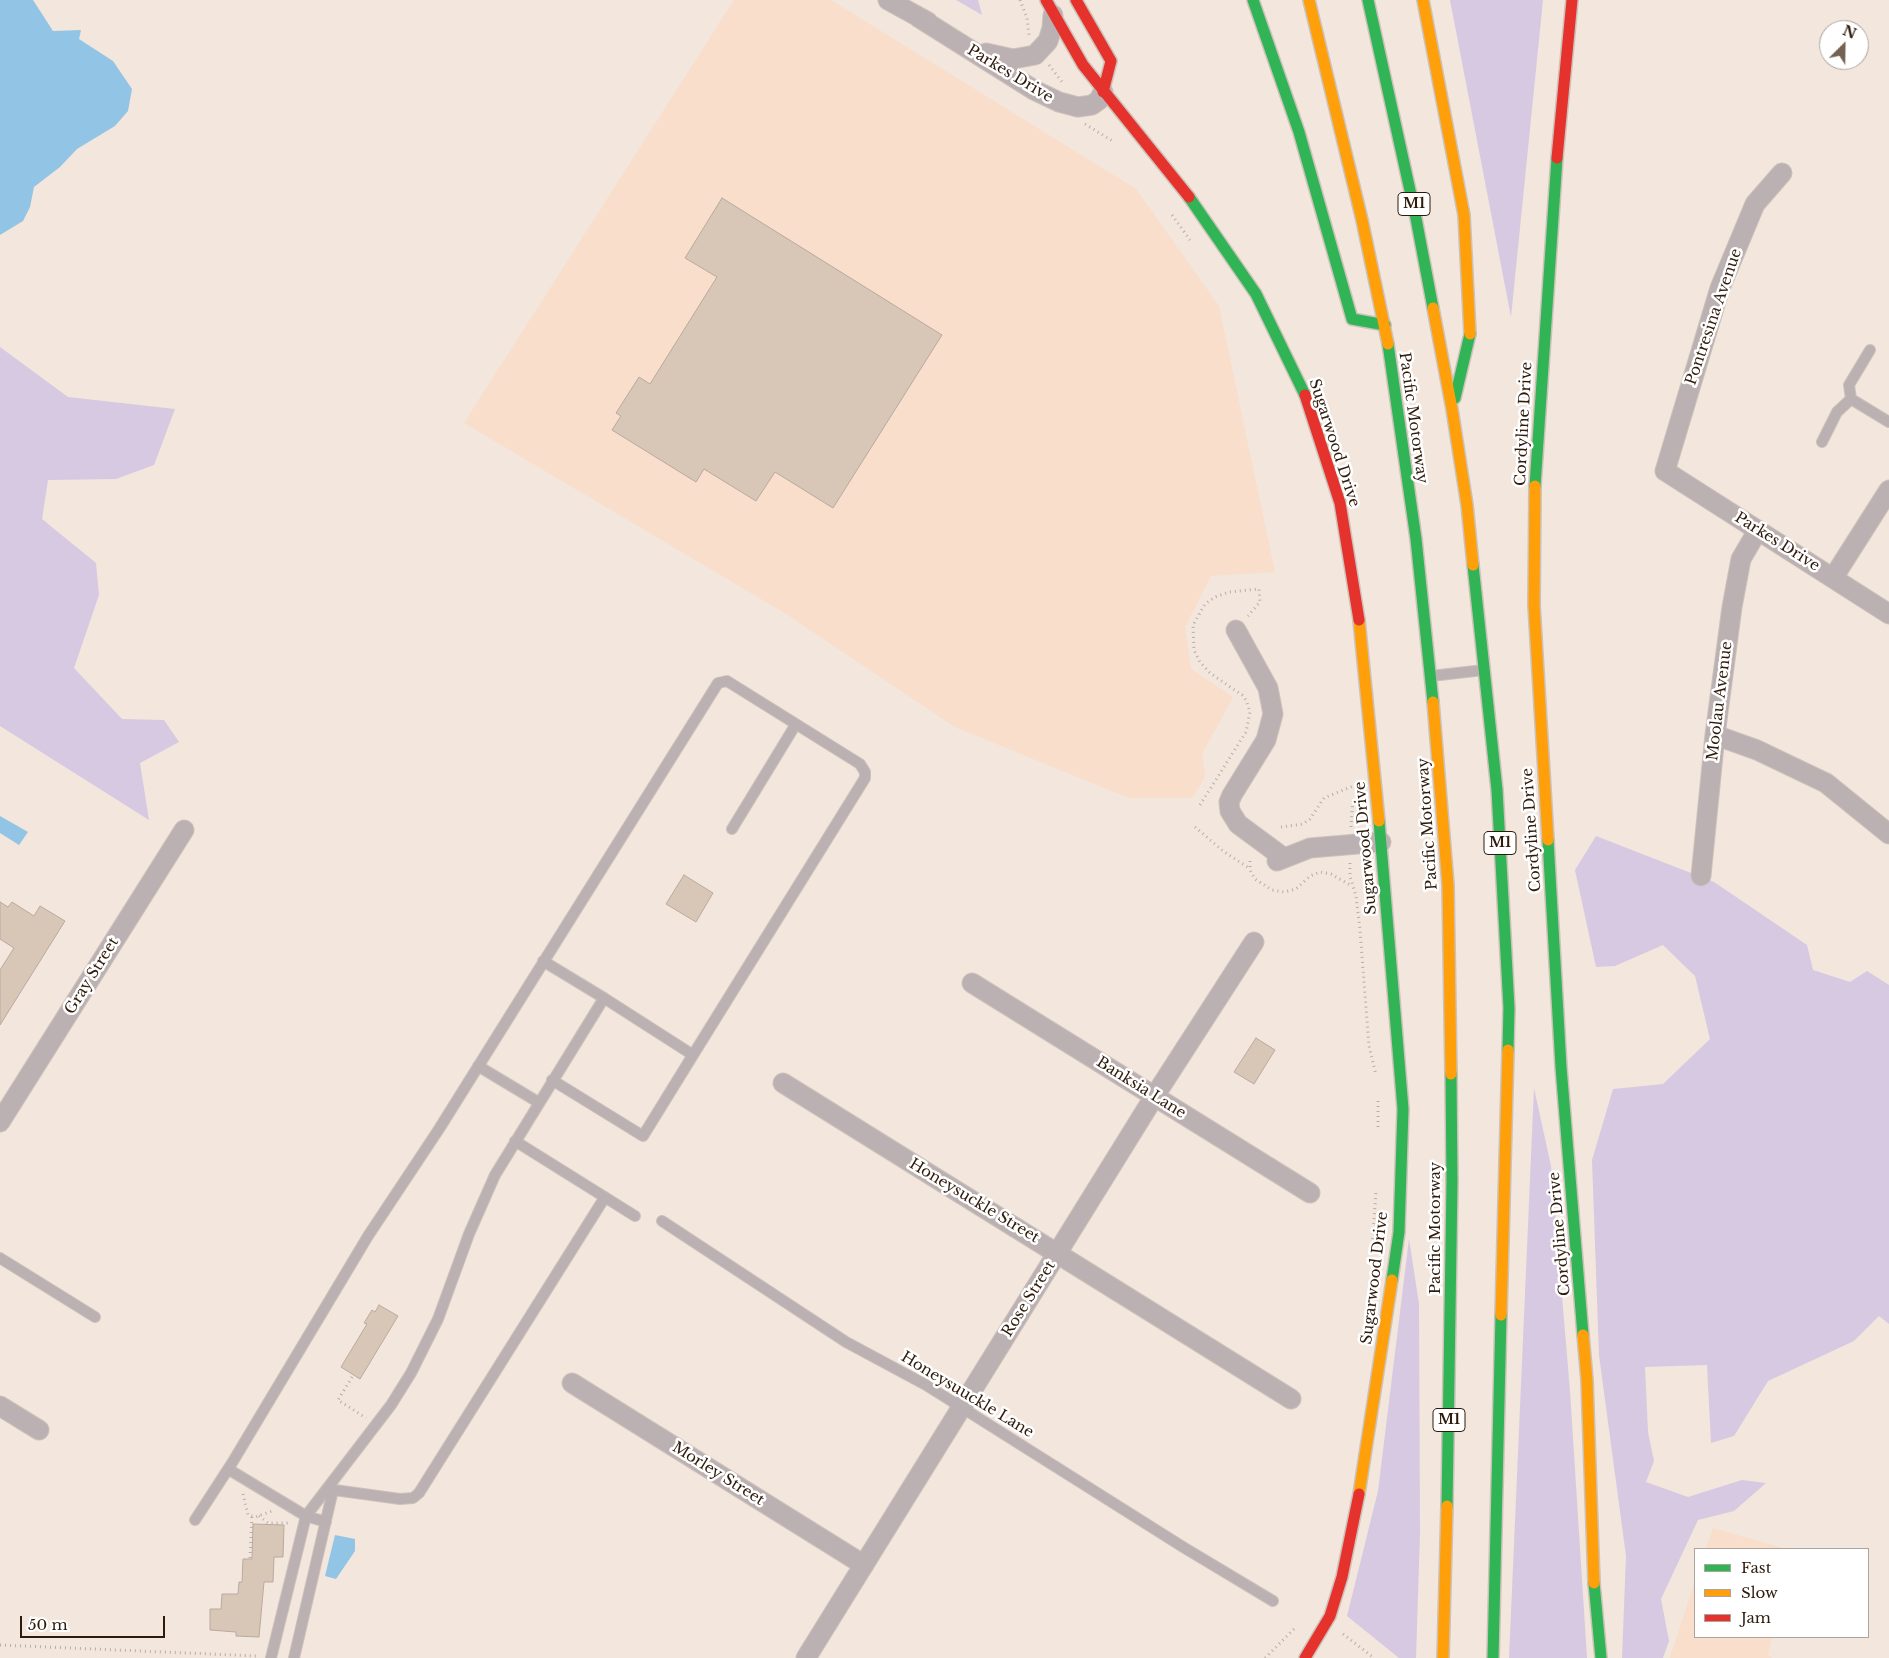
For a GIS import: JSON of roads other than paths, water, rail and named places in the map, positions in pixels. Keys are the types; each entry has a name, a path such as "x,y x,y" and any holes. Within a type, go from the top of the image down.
{"main road":[{"path":"1076,0 1110,61 1110,70 1104,92"},
{"path":"1252,0 1300,132 1352,319 1385,325"},
{"name":"Pacific Motorway","path":"1309,0 1362,220 1385,325 1416,539 1438,750 1448,885 1452,1182 1449,1430 1442,1658"},
{"name":"M1","path":"1368,0 1415,212 1452,409 1467,505 1497,790 1509,1008 1492,1658"},
{"path":"1424,0 1464,215 1470,334 1452,409"},
{"name":"Cordyline Drive","path":"1572,0 1552,216 1540,402 1534,505 1534,605 1560,1066 1587,1380 1595,1608 1601,1658"},
{"name":"Sugarwood Drive","path":"1049,7 1082,65 1197,207 1256,294 1302,387 1340,503 1359,621 1381,842 1402,1110 1399,1232 1363,1473 1342,1577 1330,1616 1306,1658"}],"street":[{"name":"Parkes Drive","path":"888,0 988,54 1014,59 1032,56 1043,49 1051,33 1049,7"},
{"name":"Parkes Drive","path":"918,17 1034,90 1059,102 1078,107 1092,105 1099,100 1104,92"},
{"name":"Pontresina Avenue","path":"1664,471 1720,288 1755,204 1782,173"},
{"name":"Parkes Drive","path":"1664,471 1889,614"},
{"path":"1833,578 1889,490"},
{"name":"Moolau Avenue","path":"1701,876 1715,735 1741,558 1758,530"},
{"path":"1236,630 1268,688 1273,714 1266,740 1229,802 1230,811 1238,824 1280,860 1310,848 1381,842"},
{"path":"1715,735 1757,750 1826,783 1889,834"},
{"name":"Gray Street","path":"0,1122 184,830"},
{"name":"Rose Street","path":"806,1658 1154,1097 1254,942"},
{"name":"Banksia Lane","path":"972,982 1310,1193"},
{"name":"Honeysuckle Street","path":"783,1083 1059,1252 1291,1399"},
{"name":"Morley Street","path":"572,1383 864,1564"},
{"path":"0,1406 39,1430"}],"lane":[{"path":"1851,399 1849,384 1870,350"},
{"path":"1851,399 1889,422"},
{"path":"1822,442 1838,412 1851,399"},
{"path":"1430,676 1485,670"},
{"path":"195,1520 228,1469 368,1236 440,1130 543,961 718,683 727,681 860,764 865,770 865,778 643,1136 552,1080"},
{"path":"732,829 796,724"},
{"path":"543,961 693,1055"},
{"path":"272,1658 305,1519 330,1490 403,1386 425,1347 443,1306 478,1212 515,1141 604,998"},
{"path":"478,1066 538,1102"},
{"path":"515,1141 635,1216"},
{"path":"330,1490 400,1499 412,1498 419,1493 605,1197"},
{"name":"Honeysuuckle Lane","path":"662,1221 846,1342 918,1380 1183,1547 1273,1601"},
{"path":"0,1258 95,1317"},
{"path":"228,1469 305,1519 326,1522"},
{"path":"294,1658 326,1522 330,1490"}],"water":[{"path":"0,0 33,0 53,31 81,30 79,39 113,61 132,89 128,111 115,126 77,149 60,167 34,187 30,207 23,221 0,235"},
{"path":"0,816 28,832 19,845 0,833"},
{"path":"335,1535 355,1539 355,1551 336,1579 325,1576"}]}
